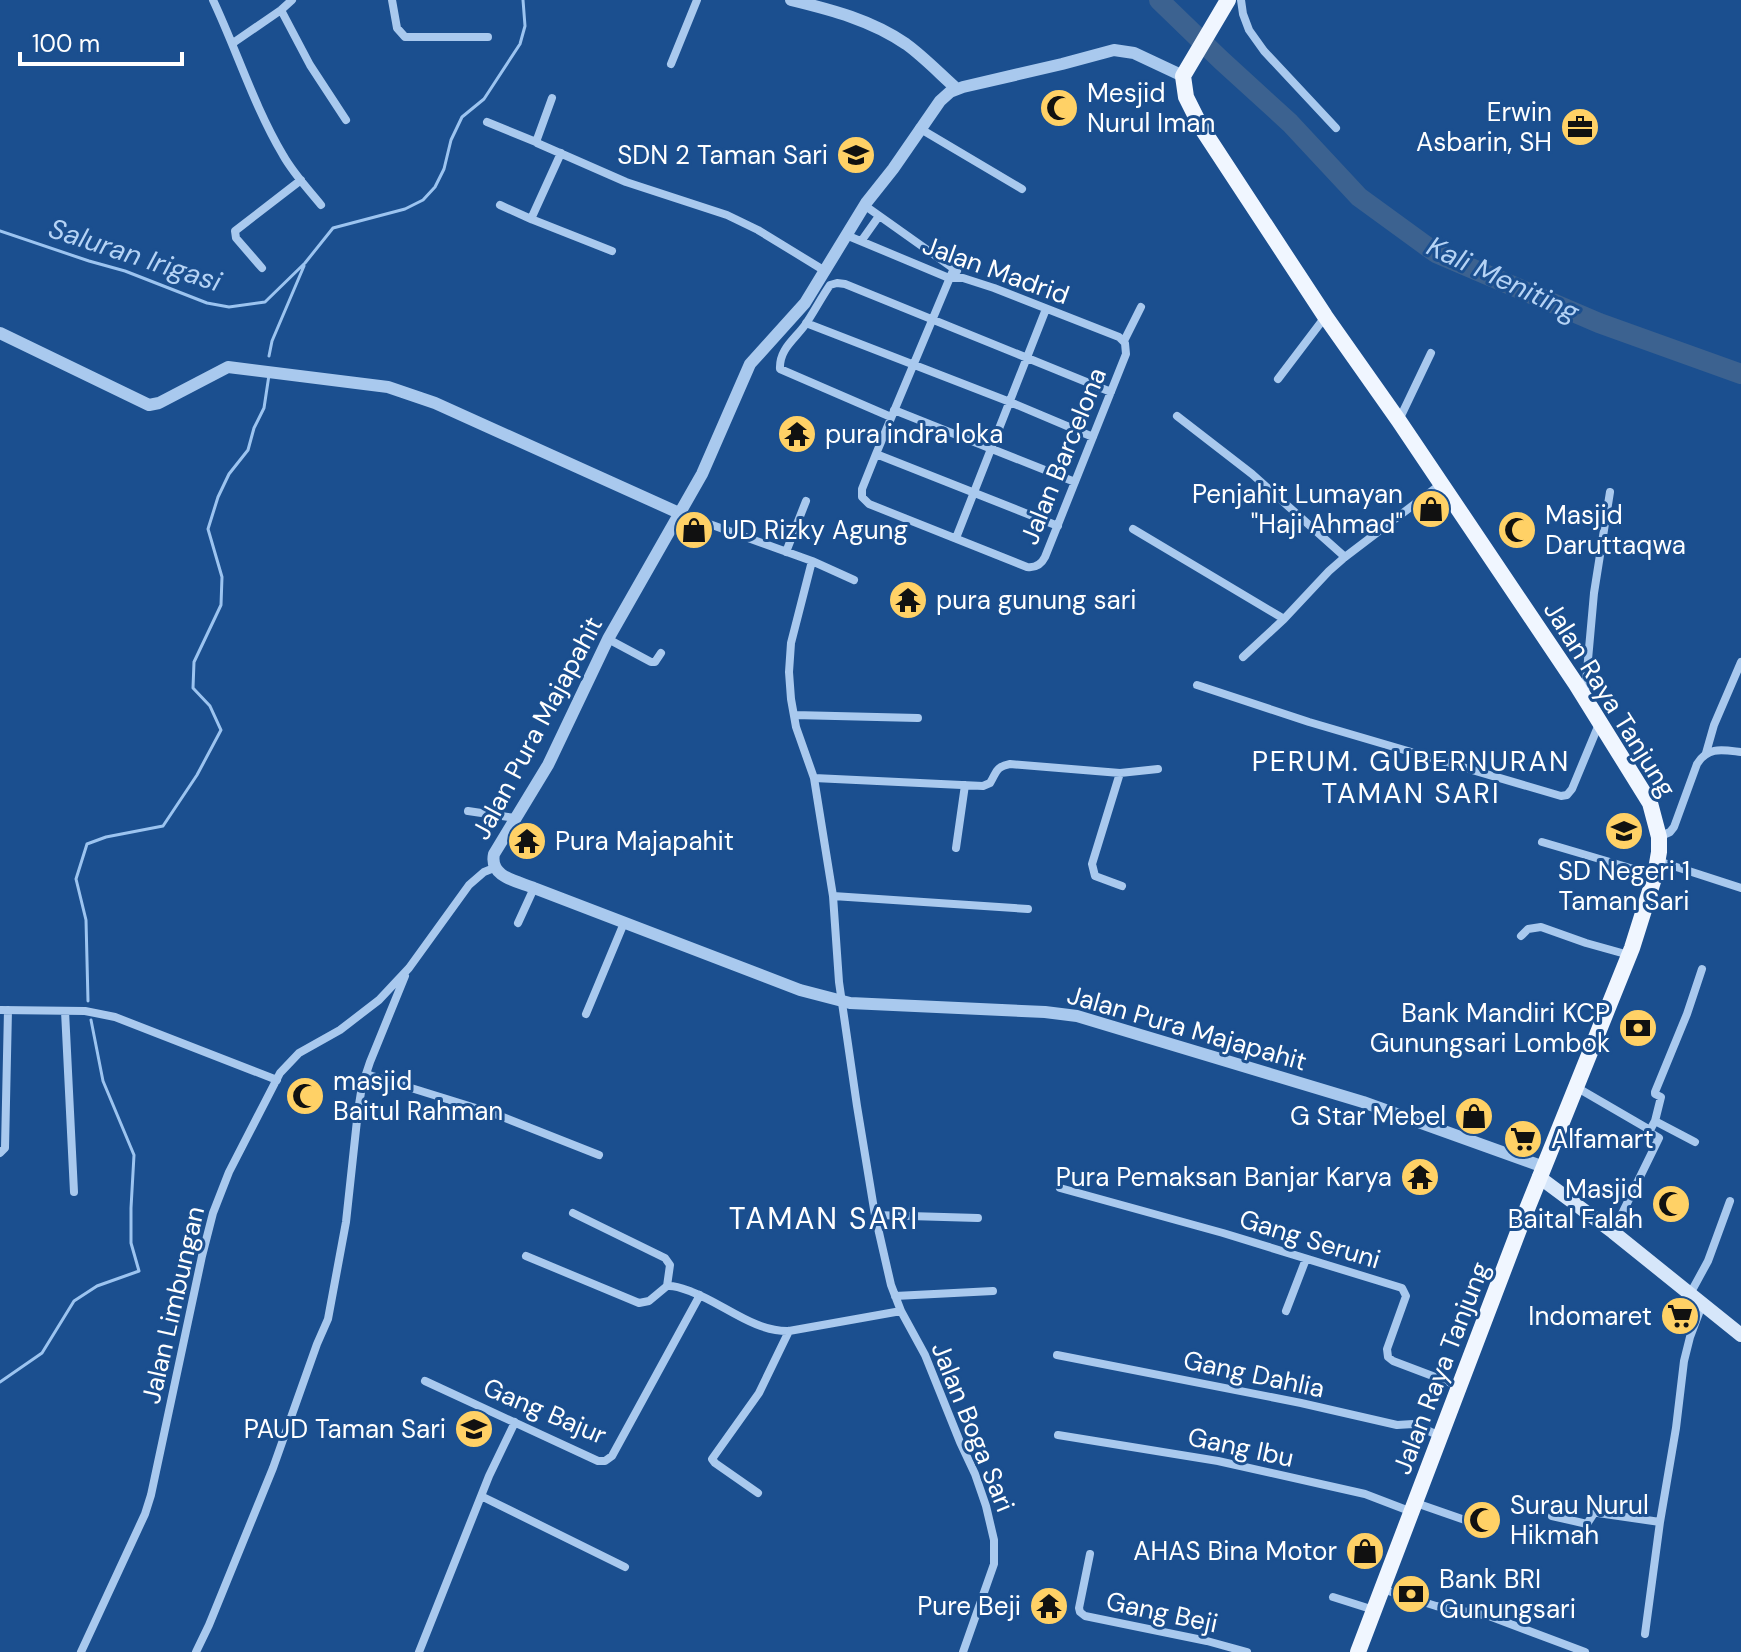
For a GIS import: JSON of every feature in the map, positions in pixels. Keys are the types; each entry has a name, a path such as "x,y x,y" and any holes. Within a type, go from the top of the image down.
{"main road":[{"path":"1183,76 1228,0"},
{"name":"Jalan Raya Tanjung","path":"1183,76 1186,97 1201,127 1325,316 1585,698 1646,794 1654,812 1659,837 1656,868 1630,955 1542,1172 1358,1652"},
{"path":"1542,1172 1741,1335"}],"street":[{"path":"213,0 275,142 321,205"},
{"path":"233,43 292,0"},
{"path":"392,0 397,28 405,37 488,37"},
{"path":"671,64 697,0"},
{"path":"791,0 847,14 882,29 919,54 957,89"},
{"path":"1241,0 1249,30 1264,51 1336,128"},
{"path":"281,10 310,65 346,120"},
{"name":"Jalan Pura Majapahit","path":"1183,76 1134,53 1114,50 957,89 940,101 864,205 799,310 745,373 702,474 608,639 556,750 492,862 498,873 534,888 800,990 843,1002 1077,1016 1363,1102 1542,1172"},
{"path":"536,142 552,98"},
{"path":"487,122 626,182 727,215 825,271"},
{"path":"919,128 1022,189"},
{"path":"531,219 561,153"},
{"path":"262,268 236,238 235,231 301,180"},
{"path":"500,205 612,251"},
{"path":"864,205 954,268 963,278"},
{"path":"862,240 879,216"},
{"name":"Jalan Madrid","path":"846,235 949,278 963,278 994,288 1119,337 1126,346"},
{"path":"954,268 928,318 914,364 876,454 862,493 867,503 956,538 974,493 986,446 1010,402 1046,309"},
{"path":"1075,482 785,372 779,366 783,353 830,285 839,283 1111,392"},
{"name":"Jalan Barcelona","path":"956,538 1027,567 1037,566 1044,560 1111,392 1141,307"},
{"path":"1278,379 1325,316"},
{"path":"806,323 1093,437"},
{"path":"0,333 146,404 159,403 228,367 396,389 435,403 679,513 812,561 854,580"},
{"path":"1399,421 1431,353"},
{"path":"1177,416 1252,474 1345,557"},
{"path":"876,454 1058,526"},
{"path":"1243,657 1345,557 1441,484"},
{"path":"1585,698 1594,593 1610,492"},
{"path":"786,552 806,501"},
{"path":"1133,529 1284,619"},
{"name":"Jalan Boga Sari","path":"812,561 791,643 789,672 796,727 814,778 833,896 839,982 875,1215 886,1271 895,1296 925,1355 975,1474 994,1540 994,1564 963,1652"},
{"path":"608,639 651,662 655,662 661,653"},
{"path":"1659,837 1674,827 1741,662"},
{"path":"1197,685 1309,722 1561,796 1572,789 1599,723"},
{"path":"794,715 918,718"},
{"path":"1706,753 1719,749 1741,752"},
{"path":"814,778 986,785 995,771 1010,764 1120,773 1158,769"},
{"path":"1120,773 1092,864 1095,876 1122,886"},
{"path":"956,848 965,785"},
{"path":"468,811 515,818"},
{"path":"1542,842 1741,888"},
{"name":"Jalan Limbungan","path":"81,1652 151,1495 202,1256 217,1203 234,1162 280,1073 292,1059 354,1021 379,1000 409,968 469,885 494,868"},
{"path":"518,923 534,888"},
{"path":"833,896 1028,909"},
{"path":"586,1014 624,923"},
{"path":"1521,936 1528,929 1541,927 1630,955"},
{"path":"196,1652 273,1468 328,1319 346,1222 358,1111 366,1074 409,968"},
{"path":"1650,1130 1661,1097 1655,1092 1702,969"},
{"path":"0,1153 5,1148 4,1010 85,1011 115,1017 277,1080"},
{"path":"65,1011 74,1192"},
{"path":"366,1074 495,1114 599,1155"},
{"path":"1576,1087 1659,1138 1613,1232"},
{"path":"1655,1121 1695,1142"},
{"name":"Gang Seruni","path":"1060,1188 1223,1233 1403,1289 1406,1296 1387,1349 1388,1357 1459,1386"},
{"path":"1690,1294 1708,1261 1730,1201"},
{"path":"573,1213 665,1258 670,1265 667,1286"},
{"path":"875,1215 978,1218"},
{"path":"526,1256 639,1303 649,1301 667,1286 675,1286 777,1331 901,1311"},
{"path":"1286,1311 1306,1259"},
{"path":"895,1296 993,1291"},
{"name":"Gang Bajur","path":"425,1381 598,1461 609,1460 700,1295"},
{"path":"1645,1634 1686,1353 1702,1305"},
{"path":"758,1493 712,1459 759,1393 789,1331"},
{"name":"Gang Dahlia","path":"1057,1355 1397,1425 1412,1423 1441,1436"},
{"path":"419,1652 481,1496 515,1422"},
{"name":"Gang Ibu","path":"1058,1435 1218,1461 1365,1494 1485,1527"},
{"path":"481,1496 625,1567"},
{"path":"1552,1516 1587,1524 1594,1513 1660,1522"},
{"name":"Gang Beji","path":"1090,1554 1079,1608 1085,1616 1247,1652"},
{"path":"1381,1589 1436,1606 1489,1616 1585,1652"},
{"path":"1333,1597 1374,1610"}],"waterway":[{"name":"Saluran Irigasi","path":"0,231 125,271 207,303 229,307 265,302 305,263 333,228 405,209 423,200 435,187 462,117 484,99 520,44 525,26 523,0"},
{"name":"Kali Meniting","path":"1159,0 1290,123 1359,197 1436,253 1599,323 1741,374"},
{"path":"269,356 272,341 304,266"},
{"path":"88,1001 86,920 76,879 87,844 106,837 163,826 197,775 221,730 210,706 193,688 194,662 221,605 222,577 208,529 229,474 248,450 264,408 269,375"},
{"path":"0,1382 42,1353 74,1301 97,1286 139,1271 131,1243 134,1155 103,1081 91,1020"}],"place":[{"name":"Mesjid Nurul Iman","path":"1059,108"},
{"name":"Erwin Asbarin, SH","path":"1580,127"},
{"name":"SDN 2 Taman Sari","path":"856,155"},
{"name":"pura indra loka","path":"797,434"},
{"name":"Penjahit Lumayan \"Haji Ahmad\"","path":"1431,509"},
{"name":"UD Rizky Agung","path":"694,530"},
{"name":"Masjid Daruttaqwa","path":"1517,530"},
{"name":"pura gunung sari","path":"908,600"},
{"name":"SD Negeri 1 Taman Sari","path":"1624,831"},
{"name":"Pura Majapahit","path":"527,841"},
{"name":"Bank Mandiri KCP Gunungsari Lombok","path":"1638,1028"},
{"name":"masjid Baitul Rahman","path":"305,1096"},
{"name":"G Star Mebel","path":"1474,1116"},
{"name":"Alfamart","path":"1523,1139"},
{"name":"Pura Pemaksan Banjar Karya","path":"1420,1177"},
{"name":"Masjid Baital Falah","path":"1671,1204"},
{"name":"Indomaret","path":"1680,1316"},
{"name":"PAUD Taman Sari","path":"474,1429"},
{"name":"Surau Nurul Hikmah","path":"1482,1520"},
{"name":"AHAS Bina Motor","path":"1365,1551"},
{"name":"Bank BRI Gunungsari","path":"1411,1594"},
{"name":"Pure Beji","path":"1049,1606"}],"district":[{"name":"PERUM. GUBERNURAN TAMAN SARI","path":"1411,777"},
{"name":"TAMAN SARI","path":"824,1218"}]}
